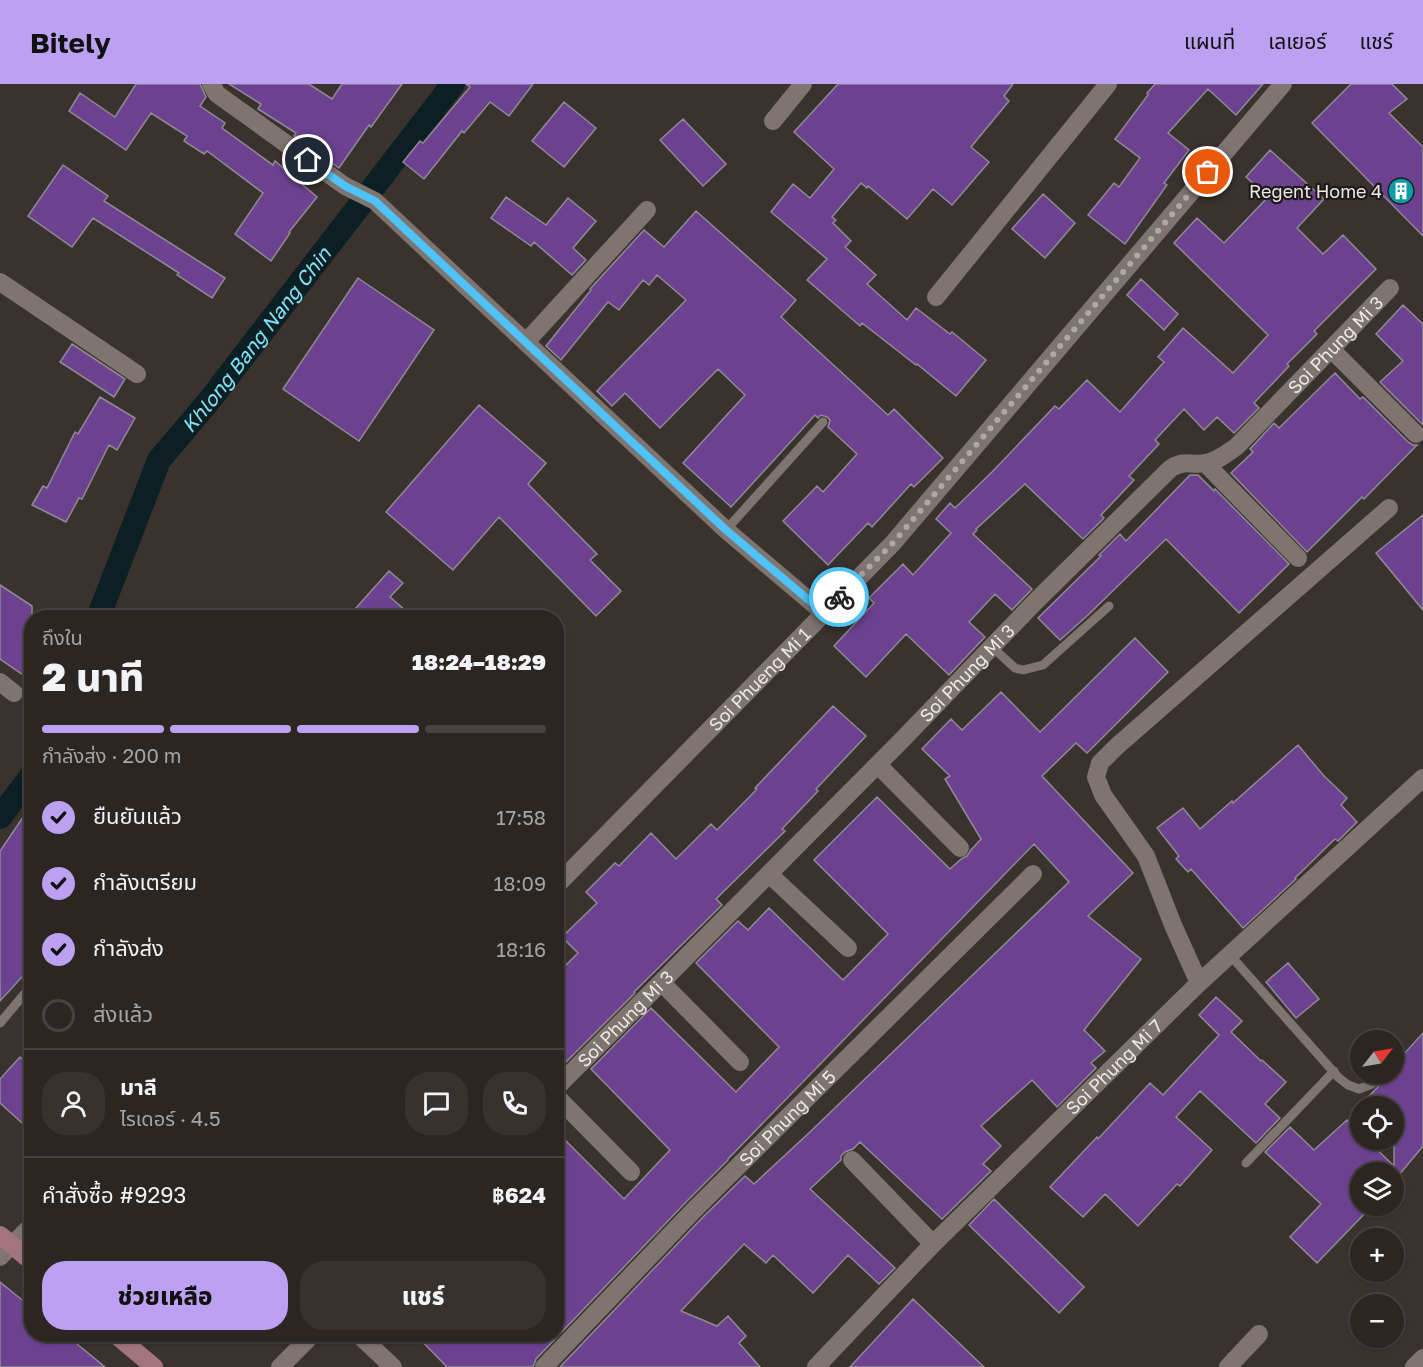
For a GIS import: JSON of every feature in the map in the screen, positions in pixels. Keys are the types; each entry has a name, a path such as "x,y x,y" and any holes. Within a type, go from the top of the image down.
{"street":[{"path":"211,84 217,94 345,186 375,201 726,530 824,613"},
{"path":"772,121 803,84"},
{"path":"936,297 1108,84"},
{"name":"Soi Phueng Mi 1","path":"564,878 893,543 1283,84"},
{"path":"525,342 647,210"},
{"path":"0,282 137,374"},
{"name":"Soi Phung Mi 3","path":"564,1080 878,765 1035,602 1171,468 1181,463 1205,463 1220,458 1236,447 1390,288"},
{"path":"1331,349 1416,434"},
{"path":"1205,463 1298,558"},
{"path":"1199,983 1146,856 1103,795 1096,777 1100,763 1389,508"},
{"path":"878,765 960,848"},
{"name":"Soi Phung Mi 7","path":"816,1367 933,1244 1199,983 1423,778"},
{"path":"769,874 848,948"},
{"name":"Soi Phung Mi 5","path":"544,1367 695,1209 1033,874"},
{"path":"662,982 740,1062"},
{"path":"564,1104 631,1172"},
{"path":"852,1160 933,1244"},
{"path":"24,1231 4,1245 24,1257"},
{"path":"1228,1367 1259,1334"},
{"path":"125,1342 154,1367"},
{"path":"280,1367 305,1342"},
{"path":"366,1342 393,1367"},
{"path":"1414,1367 1423,1358"}],"lane":[{"path":"726,530 823,422"},
{"path":"992,647 1015,668 1023,670 1043,665 1109,606"},
{"path":"1230,955 1348,1085 1359,1089 1372,1084"},
{"path":"0,1023 24,994"},
{"path":"1246,1163 1334,1071"}],"building":[{"path":"136,84 200,84 206,97 200,106 225,123 222,128 273,165 275,161 317,197 289,232 271,261 235,234 263,193 207,151 204,154 184,141 187,136 151,113 126,150 69,111 80,93 115,117"},
{"path":"229,84 309,84 332,99 342,84 402,84 371,127 369,125 339,168 294,136 296,133 258,109 261,104"},
{"path":"466,84 533,84 509,116 490,102 464,133 462,131 424,179 403,162 420,141 423,143 470,87"},
{"path":"838,84 1013,84 1004,96 1009,101 971,147 989,162 952,205 933,189 907,219 868,186 867,188 861,183 832,217 836,220 833,223 851,241 845,247 876,275 867,284 907,320 916,308 950,334 952,332 986,360 956,396 862,323 860,326 807,280 827,259 771,212 793,184 810,198 834,169 794,132"},
{"path":"1155,84 1263,84 1236,115 1208,89 1168,133 1189,150 1164,183 1167,185 1125,244 1088,215 1114,183 1119,187 1140,158 1115,139"},
{"name":"Regent Home 4","path":"1351,84 1392,84 1407,99 1389,113 1423,147 1423,236 1312,123"},
{"path":"564,102 596,128 564,167 532,141"},
{"path":"683,119 726,164 703,186 660,140"},
{"path":"1270,150 1324,199 1297,228 1323,254 1343,235 1376,269 1314,331 1317,334 1287,364 1289,366 1254,403 1259,408 1234,433 1217,417 1204,430 1184,409 1155,440 1159,444 1129,476 1134,480 1101,515 1104,518 1083,539 1025,484 973,534 1032,589 1012,610 995,594 969,622 985,637 949,675 906,634 866,677 834,646 874,603 869,598 903,564 913,575 951,533 936,519 950,503 955,508 1055,406 1059,409 1087,380 1120,412 1164,362 1158,357 1183,328 1233,373 1268,335 1174,243 1197,218 1224,243 1268,197 1246,177"},
{"path":"63,165 108,196 104,201 225,278 212,298 177,275 179,273 93,218 72,247 28,216"},
{"path":"1043,194 1075,223 1045,258 1012,229"},
{"path":"506,197 546,225 568,198 596,221 573,248 586,260 572,275 534,242 531,246 491,218"},
{"path":"696,211 796,300 781,317 888,415 894,409 943,458 914,487 911,484 872,527 868,523 828,565 783,521 817,486 823,492 857,454 828,427 830,420 827,417 821,415 818,418 815,415 731,507 683,463 745,395 718,369 660,428 625,393 612,406 597,391 686,300 657,275 649,285 643,280 619,310 608,302 561,360 546,346 590,289 644,230 664,247"},
{"path":"358,278 434,330 359,441 283,389"},
{"path":"1141,279 1178,314 1164,330 1127,295"},
{"path":"1403,305 1423,324 1423,425 1380,382 1403,361 1376,334"},
{"path":"72,344 125,379 114,397 60,362"},
{"path":"1335,373 1408,442 1417,445 1307,552 1231,473 1253,452 1250,449 1274,423 1279,428"},
{"path":"100,397 135,418 117,450 109,445 82,499 79,498 66,522 32,505 43,486 47,488 75,432 78,434"},
{"path":"479,405 546,463 528,484 597,554 590,560 621,591 596,616 499,517 453,570 386,512"},
{"path":"1190,475 1198,475 1214,491 1215,489 1289,564 1239,613 1166,539 1060,640 1038,618 1120,534 1126,541"},
{"path":"1423,515 1423,610 1376,553"},
{"path":"389,571 403,583 390,597 405,610 354,610"},
{"path":"0,585 32,606 32,610 24,610 24,676 0,659"},
{"path":"1135,638 1168,672 1087,753 1076,743 1042,776 1133,873 1088,916 1141,959 1084,1030 1105,1051 1091,1063 1096,1068 1057,1107 1032,1080 981,1126 1001,1146 983,1164 991,1171 942,1219 860,1142 853,1149 845,1152 841,1160 810,1189 895,1268 879,1284 848,1255 813,1293 773,1255 766,1263 744,1244 681,1311 717,1326 728,1316 746,1336 739,1343 760,1367 560,1367 745,1176 754,1184 1069,882 1034,844 564,1330 564,1139 624,1199 670,1150 591,1069 651,1008 736,1092 779,1047 696,963 738,921 748,930 769,908 843,980 888,934 814,860 877,797 950,869 967,856 981,839 945,779 950,776 922,749 951,719 962,730 1001,692 1040,732"},
{"path":"833,706 866,736 816,789 818,791 782,829 785,831 716,899 722,905 564,1064 564,967 578,953 564,939 564,935 597,903 586,892 615,863 619,866 651,833 676,859 711,824 717,830 757,789 755,788"},
{"path":"1298,745 1324,776 1347,798 1341,805 1357,822 1338,841 1335,839 1243,928 1191,869 1188,872 1176,859 1179,856 1157,828 1183,808 1200,829"},
{"path":"24,816 24,975 0,1001 0,851"},
{"path":"1288,963 1319,999 1296,1018 1266,982"},
{"path":"1216,997 1242,1021 1231,1032 1286,1082 1265,1104 1280,1118 1256,1143 1200,1091 1176,1117 1212,1150 1180,1186 1177,1184 1138,1226 1105,1194 1083,1217 1050,1187 1150,1083 1163,1095 1219,1035 1199,1015"},
{"path":"1423,1033 1423,1146 1404,1169 1404,1162 1394,1162 1394,1150 1404,1150 1404,1096 1369,1096 1380,1084 1404,1084 1404,1054"},
{"path":"20,1057 24,1060 24,1125 0,1103 0,1079"},
{"path":"1347,1120 1350,1123 1350,1150 1377,1150 1390,1162 1350,1162 1350,1216 1362,1216 1317,1263 1290,1237 1321,1204 1265,1152 1290,1127 1314,1150"},
{"path":"994,1199 1084,1287 1059,1313 969,1225"},
{"path":"0,1282 24,1302 24,1342 75,1342 105,1367 0,1367"},
{"path":"913,1299 984,1367 850,1367"},
{"path":"423,1342 552,1342 536,1359 533,1367 447,1367"}],"waterway":[{"name":"Khlong Bang Nang Chin","path":"101,610 159,460 209,401 453,84"},
{"name":"Khlong Bang Nang Chin","path":"0,817 24,786"}],"way so far":[{"path":"839,597 893,543 1208,172"}],"place":[{"name":"Regent Home 4","path":"1401,191"}],"route":[{"path":"308,160 345,186 375,201 726,530 824,613 839,597"}]}
